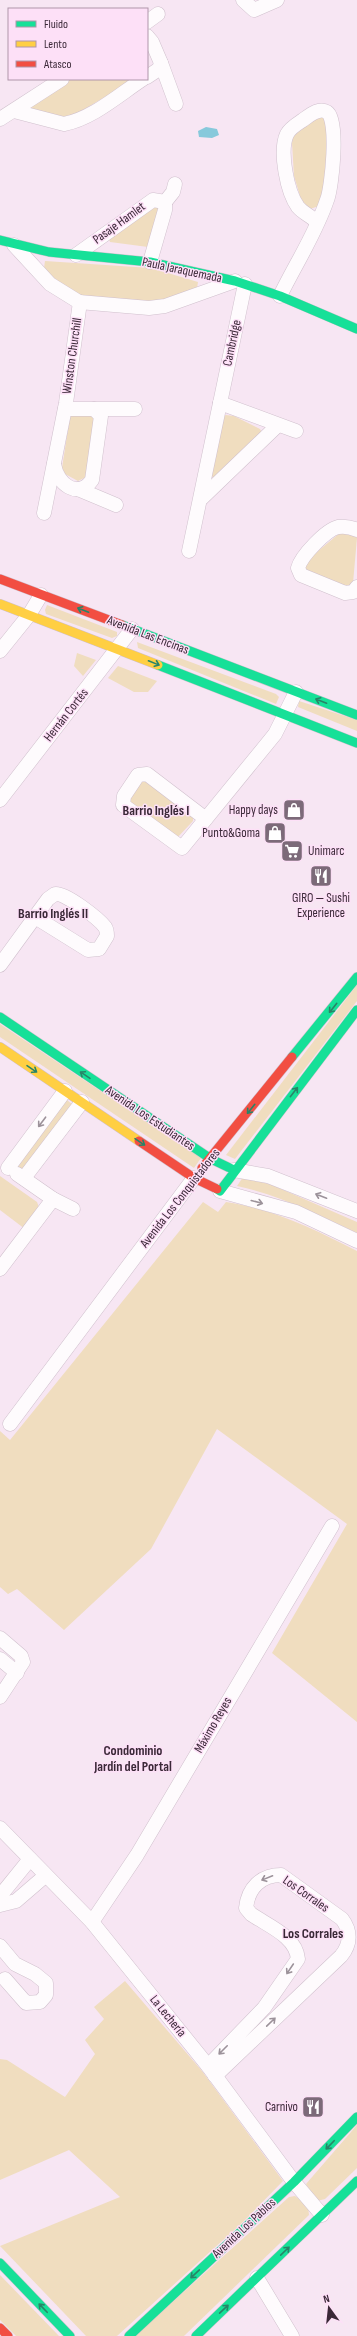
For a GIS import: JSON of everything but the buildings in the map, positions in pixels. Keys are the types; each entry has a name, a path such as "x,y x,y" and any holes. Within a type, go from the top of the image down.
{"street":[{"path":"243,0 254,10 277,0"},
{"path":"148,37 152,42 162,63 176,104"},
{"path":"148,76 159,69 162,63"},
{"path":"0,119 60,80"},
{"path":"14,111 64,124 69,123 92,112 142,80"},
{"path":"280,296 317,222 331,188 333,143 332,119 328,112 323,110 316,112 292,128 288,133 285,142 286,174 294,201 299,209 317,222"},
{"name":"Pasaje Hamlet","path":"150,262 164,218 165,202 173,192 175,184"},
{"name":"Pasaje Hamlet","path":"76,255 148,201 153,200 165,202"},
{"name":"Paula Jaraquemada","path":"0,240 14,245 76,255 150,262 240,283 280,296 357,329"},
{"name":"Winston Churchill","path":"14,245 50,284 80,302 149,308 165,306 240,283"},
{"name":"Cambridge","path":"189,551 202,498 240,283"},
{"name":"Winston Churchill","path":"44,513 65,409 80,302"},
{"path":"220,403 277,426 296,431"},
{"name":"Winston Churchill","path":"65,409 135,409"},
{"path":"78,489 87,486 93,475 101,422 101,416 94,409"},
{"path":"202,498 277,426"},
{"path":"54,464 57,478 61,482 93,493 116,505"},
{"path":"357,530 346,526 333,529 306,553 298,568 302,576 345,592 354,592 357,587"},
{"name":"Avenida Las Encinas","path":"0,579 357,715"},
{"path":"0,651 28,615 41,595"},
{"name":"Avenida Las Encinas","path":"0,604 357,743"},
{"name":"Hernán Cortés","path":"0,800 132,629"},
{"path":"206,819 147,774 138,775 124,796 123,805 182,848 206,819 276,734 296,692"},
{"path":"0,965 48,899 56,894 62,894 102,924 106,930 107,936 98,949 88,950 35,917"},
{"name":"Avenida Los Conquistadores","path":"10,1424 194,1178 211,1159 357,977"},
{"name":"Avenida Los Conquistadores","path":"220,1191 234,1170 357,1010"},
{"name":"Avenida Los Estudiantes","path":"0,1018 211,1159 234,1170 268,1176 357,1211"},
{"name":"Avenida Los Estudiantes","path":"0,1047 194,1178 220,1191 296,1212 357,1241"},
{"path":"65,1091 4,1165 53,1199 74,1209"},
{"path":"24,1178 82,1102"},
{"path":"0,1269 53,1199"},
{"name":"Máximo Reyes","path":"92,1922 137,1855 332,1526"},
{"path":"0,1638 21,1656 23,1662 0,1697"},
{"path":"0,1659 17,1673"},
{"name":"La Lechería","path":"0,1828 45,1876 92,1922 212,2071 294,2182 322,2214"},
{"path":"0,1896 30,1859"},
{"name":"Los Corrales","path":"281,1875 342,1920 349,1936 348,1947 342,1956 212,2071 280,1986 298,1959 297,1950 292,1941 251,1914 246,1908 249,1894 257,1883 268,1877 281,1875"},
{"path":"0,1905 16,1901 45,1876"},
{"path":"0,1946 15,1964 35,1974 46,1983 46,1995 40,2002 26,2002 3,1981 15,1964"},
{"path":"280,1986 297,1997"},
{"name":"Avenida Los Pablos","path":"129,2336 294,2182 357,2117"},
{"path":"196,2336 357,2181"},
{"path":"0,2263 70,2336"},
{"path":"257,2278 292,2336"},
{"path":"0,2328 8,2336"}],"shaded area":[{"path":"67,80 133,80 78,113 64,118 34,110 31,108 32,104"},
{"path":"313,117 327,117 328,178 319,206 310,209 303,206 294,176 292,143 293,136"},
{"path":"154,206 159,209 148,247 110,242 109,239"},
{"path":"45,261 151,268 198,282 197,288 156,302 88,298 75,294 49,274 44,268"},
{"path":"82,413 92,416 96,423 86,477 78,481 65,474 62,468 70,416"},
{"path":"223,416 234,416 260,429 262,433 214,478 210,475"},
{"path":"341,532 353,533 357,538 353,583 348,588 308,573 304,566 306,561"},
{"path":"47,605 117,632 117,636 112,638 46,614 45,610"},
{"path":"137,642 276,694 279,697 276,704 138,648"},
{"path":"77,653 96,660 83,676 74,666"},
{"path":"118,666 157,681 148,692 134,692 108,678"},
{"path":"299,701 357,720 357,731 298,707"},
{"path":"141,778 146,778 193,814 193,821 176,839 127,803"},
{"path":"357,985 357,1001 235,1159 226,1155"},
{"path":"0,1024 201,1158 194,1168 0,1037"},
{"path":"67,1100 73,1105 24,1168 18,1169 16,1166"},
{"path":"0,1176 37,1202 40,1210 25,1229 0,1210"},
{"path":"243,1177 272,1185 357,1222 357,1233 283,1200 237,1186"},
{"path":"203,1202 218,1212 226,1202 243,1205 277,1215 325,1235 357,1251 357,1722 272,1653 347,1524 217,1429 151,1549 64,1630 17,1589 8,1594 0,1587 0,1431 10,1440"},
{"path":"125,1981 202,2071 283,2181 243,2222 117,2336 86,2336 0,2246 120,2197 69,2150 0,2180 0,2059 7,2060 65,2097 95,2054 85,2040 104,2019 94,2007"},
{"path":"357,2125 357,2168 325,2199 317,2201 306,2184"},
{"path":"295,2196 308,2206 309,2215 184,2336 135,2336 289,2197"},
{"path":"0,2275 59,2336 16,2336 0,2320"}],"water":[{"path":"206,127 217,129 219,135 212,138 199,137 198,131"}],"traffic: fast":[{"path":"0,240 49,252 150,262 235,281 280,296 357,329"},
{"path":"122,625 357,715"},
{"path":"158,665 357,743"},
{"path":"292,1057 357,977"},
{"path":"217,1189 220,1191 357,1010"},
{"path":"0,1017 211,1159 234,1170"},
{"path":"129,2336 294,2182 357,2117"},
{"path":"196,2336 357,2181"},
{"path":"0,2263 70,2336"}],"traffic: slow":[{"path":"0,604 158,665"},
{"path":"0,1047 139,1141"}],"traffic: jam":[{"path":"0,579 122,625"},
{"path":"202,1168 292,1057"},
{"path":"139,1141 194,1178 217,1189"},
{"path":"0,2328 8,2336"}],"place":[{"name":"Happy days","path":"294,810"},
{"name":"Punto&Goma","path":"275,833"},
{"name":"Unimarc","path":"292,851"},
{"name":"GIRO — Sushi Experience","path":"321,876"},
{"name":"Carnivo","path":"313,2107"}],"district":[{"name":"Barrio Inglés I","path":"156,810"},
{"name":"Barrio Inglés II","path":"53,913"},
{"name":"Condominio Jardín del Portal","path":"133,1758"},
{"name":"Los Corrales","path":"313,1933"}]}
